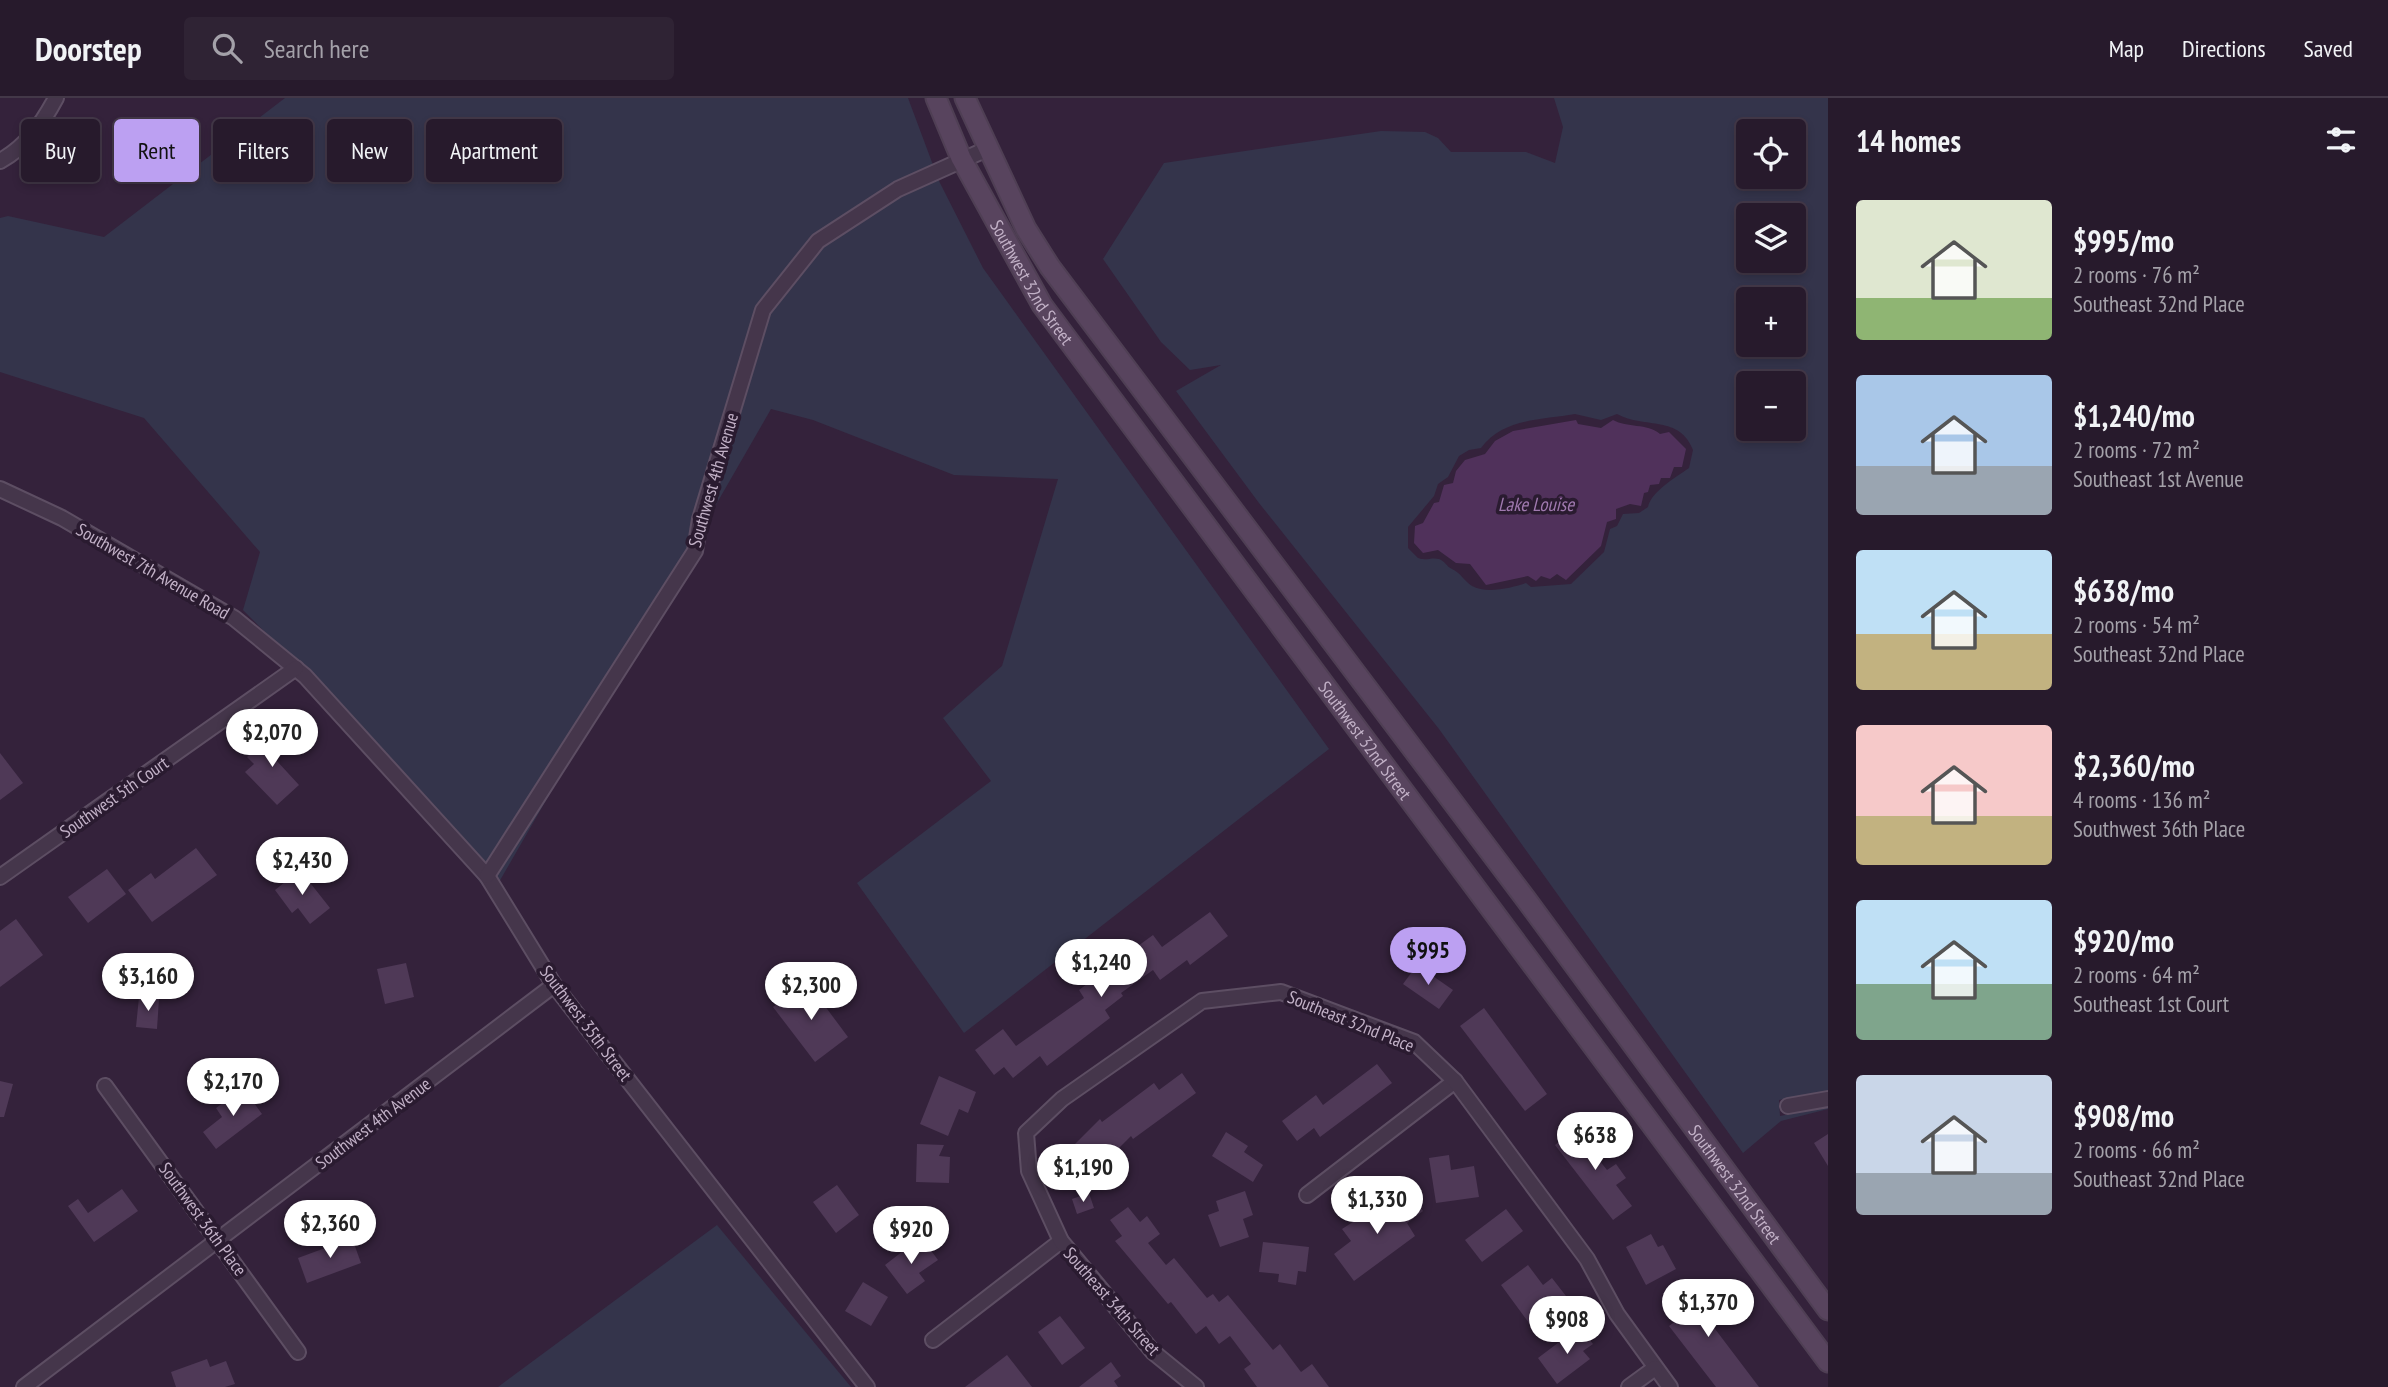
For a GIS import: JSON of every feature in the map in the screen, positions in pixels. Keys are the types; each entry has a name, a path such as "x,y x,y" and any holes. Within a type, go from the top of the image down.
{"main road":[{"name":"Southwest 32nd Street","path":"936,98 961,158 1042,305 1828,1362"},
{"name":"Southwest 32nd Street","path":"965,98 1026,229 1050,267 1525,898 1828,1310"}],"street":[{"path":"0,161 18,151 46,118 56,98"},
{"name":"Southwest 4th Avenue","path":"487,876 695,551 700,519 763,310 817,241 898,189 961,158 987,149"},
{"name":"Southwest 7th Avenue Road","path":"0,489 62,519 234,618 296,668"},
{"name":"Southwest 35th Street","path":"296,668 487,876 554,985 867,1387"},
{"name":"Southwest 5th Court","path":"0,877 296,668"},
{"name":"Southwest 4th Avenue","path":"24,1387 220,1241 554,985"},
{"name":"Southeast 32nd Place","path":"1281,992 1414,1042 1455,1081 1587,1259 1617,1314 1670,1387"},
{"name":"Southeast 34th Street","path":"1196,1387 1153,1352 1060,1241 1029,1171 1027,1133 1062,1099 1202,1001 1281,992"},
{"path":"1307,1195 1455,1081"},
{"name":"Southwest 36th Place","path":"105,1086 298,1352"},
{"path":"1788,1106 1828,1099"},
{"path":"933,1340 1060,1241"},
{"path":"1629,1387 1656,1368"}],"shaded area":[{"path":"285,98 908,98 939,181 983,268 1329,749 964,1033 857,883 991,781 943,718 1002,666 1058,479 954,475 813,420 771,409 491,896 352,720 243,610 260,552 144,418 0,372 0,218 8,216 104,237 176,182 199,182 199,164 213,153 213,182 313,182 313,119 258,119"},
{"path":"1554,98 1828,98 1828,1091 1779,1100 1780,1116 1828,1109 1781,1121 1743,1153 1439,729 1259,503 1176,391 1221,365 1190,370 1161,342 1103,259 1164,163 1381,131 1425,132 1438,138 1451,152 1526,152 1555,163 1563,127","holes":["1575,414 1601,420 1617,414 1671,427 1687,439 1693,450 1689,468 1659,490 1648,507 1639,513 1623,514 1617,526 1610,529 1604,552 1571,584 1531,587 1526,583 1484,590 1469,584 1441,560 1418,558 1408,548 1408,527 1434,496 1438,484 1448,477 1459,456 1469,450 1481,448 1490,438 1512,426"]},
{"path":"717,1225 851,1387 498,1387"}],"water":[{"name":"Lake Louise","path":"1576,420 1578,424 1601,428 1613,420 1649,428 1660,434 1669,432 1686,449 1682,467 1674,467 1670,478 1661,478 1659,484 1650,485 1648,492 1644,493 1641,506 1630,504 1616,509 1616,519 1607,522 1601,546 1566,580 1557,574 1550,579 1541,576 1536,581 1528,576 1486,585 1470,564 1456,563 1438,550 1423,553 1414,543 1415,526 1423,523 1434,503 1439,502 1444,485 1453,483 1456,471 1465,460 1485,454 1495,441 1513,431"}],"building":[{"path":"276,730 291,746 276,760 299,785 277,805 245,772 254,764 247,757"},
{"path":"0,753 23,783 0,800"},
{"path":"196,848 217,875 152,922 128,890 151,873 155,879"},
{"path":"107,869 126,894 88,923 68,897"},
{"path":"300,870 330,908 310,924 298,908 292,913 275,890"},
{"path":"1210,912 1228,936 1190,965 1187,960 1160,980 1153,970 1121,993 1123,996 1105,1010 1110,1018 1047,1066 1040,1056 1013,1078 1004,1067 994,1075 975,1050 1003,1029 1016,1046 1084,998 1079,990 1095,978 1101,986 1122,970 1116,962 1153,935 1162,947"},
{"path":"16,919 43,955 0,987 0,931"},
{"path":"406,963 414,997 385,1004 377,969"},
{"path":"1417,965 1453,990 1439,1009 1403,984"},
{"path":"807,982 848,1037 815,1062 773,1007"},
{"path":"139,997 159,999 157,1029 136,1027"},
{"path":"1484,1008 1547,1094 1525,1111 1460,1026"},
{"path":"1377,1064 1392,1083 1320,1137 1314,1128 1297,1141 1282,1121 1316,1095 1323,1105"},
{"path":"1182,1073 1196,1093 1133,1139 1131,1136 1086,1181 1062,1157 1100,1119 1102,1122 1154,1083 1159,1090"},
{"path":"939,1076 976,1092 968,1113 959,1109 948,1136 920,1124"},
{"path":"0,1081 13,1084 4,1117 0,1117"},
{"path":"243,1088 262,1114 216,1149 203,1132 222,1117 216,1108"},
{"path":"1582,1124 1591,1136 1584,1141 1607,1170 1616,1164 1626,1178 1616,1185 1632,1206 1613,1220 1555,1145"},
{"path":"1226,1132 1248,1146 1244,1152 1263,1165 1253,1182 1212,1156"},
{"path":"1828,1134 1828,1166 1814,1143"},
{"path":"917,1144 944,1145 939,1156 950,1157 949,1183 916,1182"},
{"path":"1449,1155 1451,1170 1474,1166 1479,1197 1436,1203 1429,1158"},
{"path":"837,1185 859,1215 836,1233 813,1202"},
{"path":"122,1189 138,1211 94,1242 68,1206 78,1199 88,1213"},
{"path":"1245,1191 1253,1215 1243,1219 1249,1237 1220,1247 1208,1215 1219,1211 1216,1201"},
{"path":"1089,1193 1094,1208 1077,1214 1072,1199"},
{"path":"1410,1194 1423,1211 1407,1223 1415,1236 1354,1281 1334,1254 1351,1241 1342,1229 1387,1200 1392,1207"},
{"path":"1128,1207 1140,1222 1147,1216 1160,1234 1148,1243 1166,1265 1174,1258 1207,1298 1213,1294 1219,1302 1228,1295 1273,1350 1280,1344 1301,1372 1312,1364 1329,1387 1257,1387 1244,1369 1251,1364 1230,1336 1219,1344 1206,1326 1196,1334 1171,1302 1168,1304 1115,1241 1122,1236 1110,1220"},
{"path":"1506,1209 1523,1231 1482,1262 1465,1240"},
{"path":"1651,1234 1658,1247 1663,1245 1676,1269 1646,1285 1626,1247"},
{"path":"352,1238 361,1263 307,1283 298,1258"},
{"path":"924,1241 938,1260 919,1273 925,1281 907,1294 885,1265 912,1244 915,1248"},
{"path":"1263,1242 1309,1247 1306,1272 1298,1271 1296,1285 1278,1282 1279,1274 1259,1272"},
{"path":"1528,1265 1543,1285 1552,1278 1566,1296 1529,1323 1501,1285"},
{"path":"1699,1281 1722,1311 1709,1321 1759,1387 1716,1387 1669,1326 1681,1317 1670,1303"},
{"path":"863,1282 888,1297 871,1326 845,1311"},
{"path":"1060,1316 1085,1348 1062,1365 1038,1332"},
{"path":"1579,1327 1593,1344 1583,1351 1590,1359 1557,1384 1538,1358"},
{"path":"1007,1355 1032,1387 965,1387"},
{"path":"207,1359 210,1367 226,1361 235,1384 225,1387 176,1387 171,1372"},
{"path":"1111,1362 1121,1376 1114,1381 1118,1387 1079,1387"}]}
